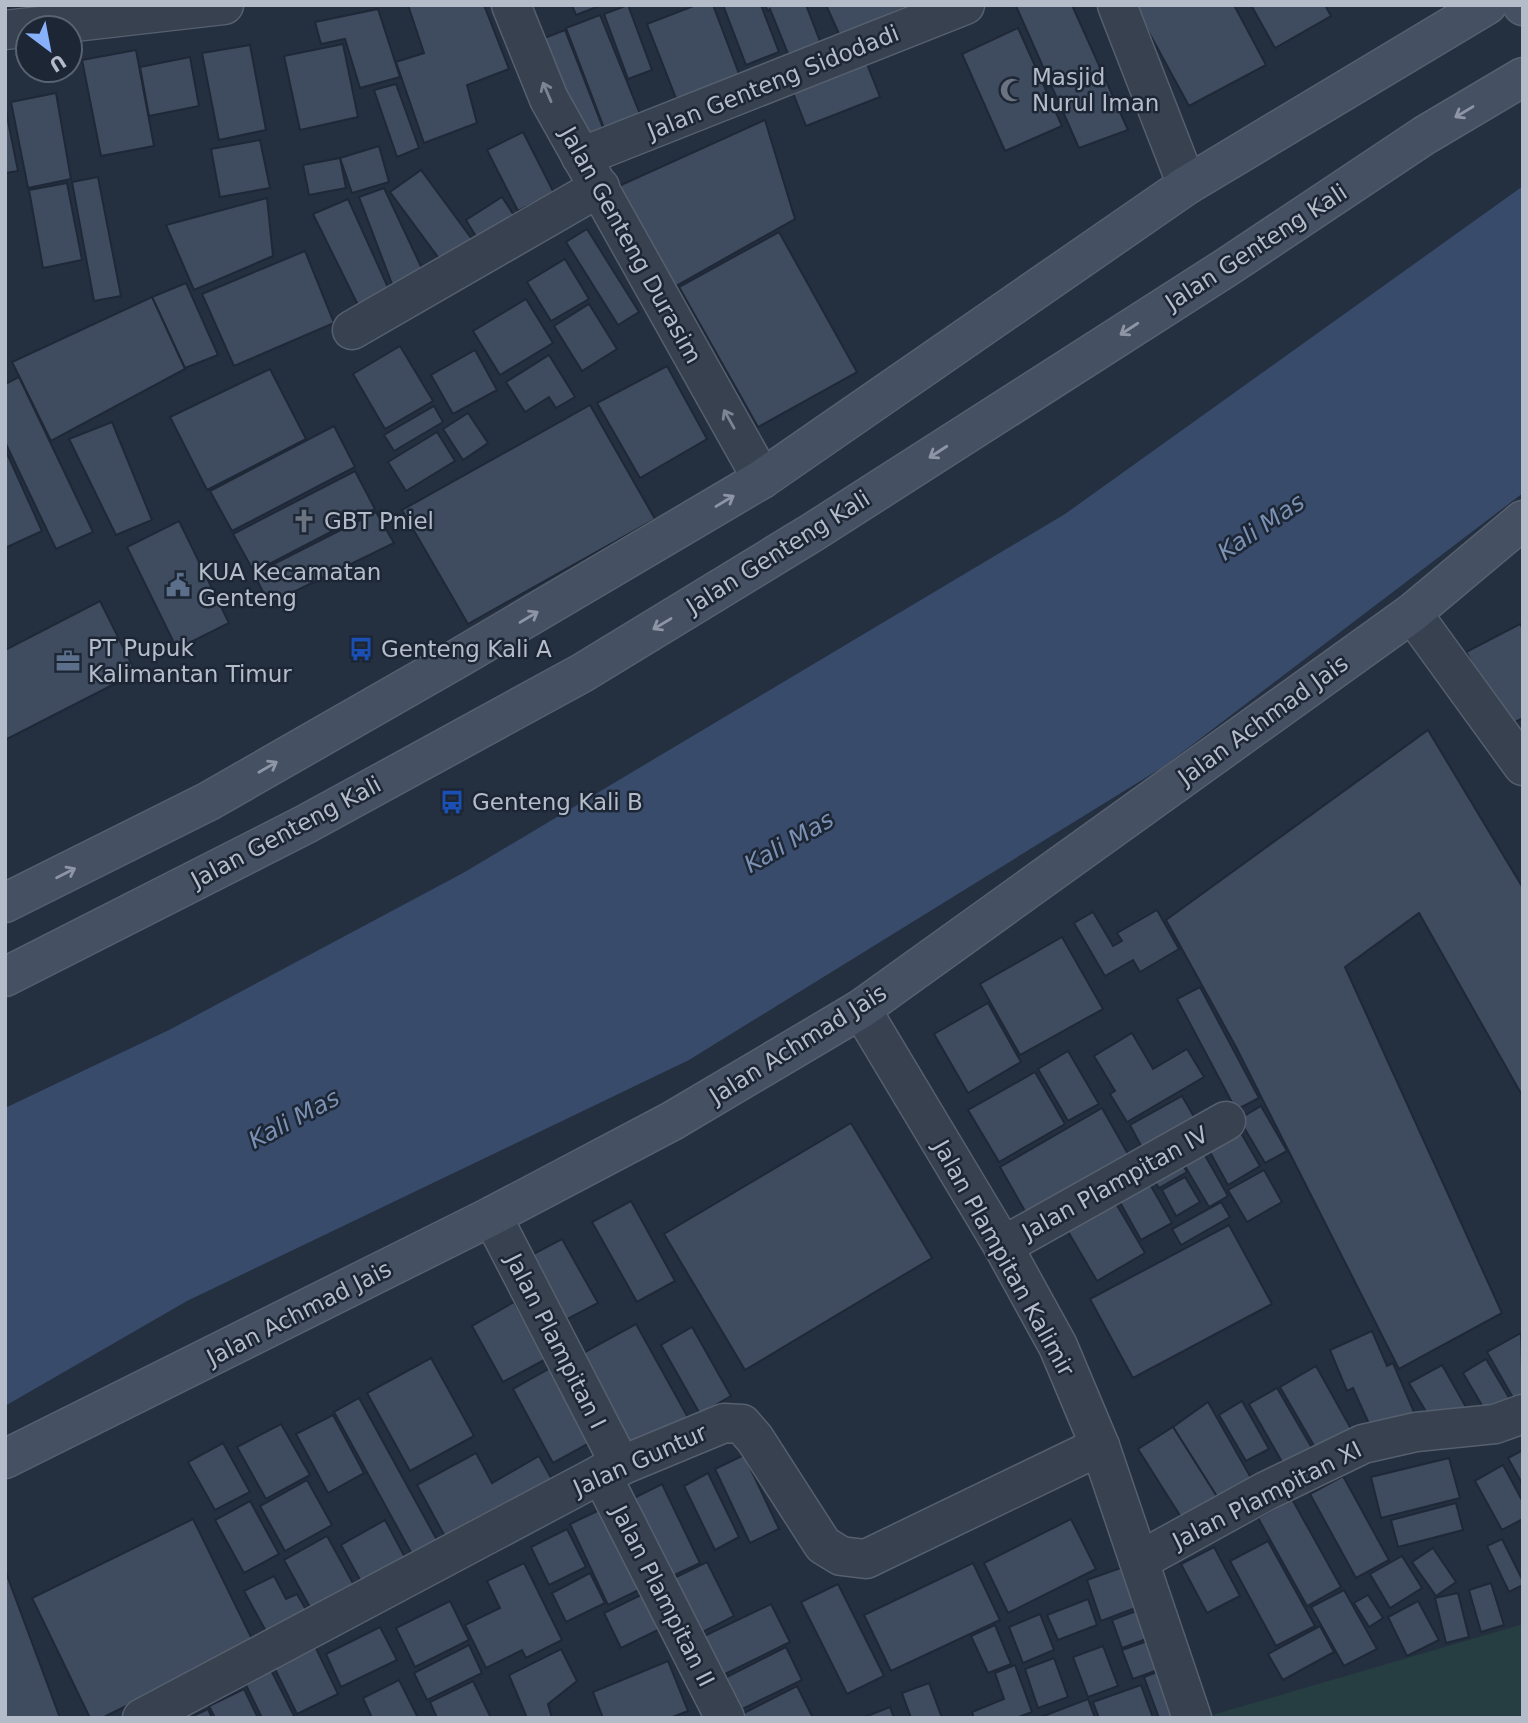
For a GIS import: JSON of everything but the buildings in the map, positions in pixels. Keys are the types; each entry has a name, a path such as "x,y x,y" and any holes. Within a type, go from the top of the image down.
{"main road":[{"path":"5,903 209,801 762,479 1187,185 1487,5"},
{"name":"Jalan Genteng Kali","path":"5,977 306,824 582,673 813,532 1227,267 1425,135 1523,77"},
{"name":"Jalan Achmad Jais","path":"5,1459 492,1216 671,1121 861,1009 1412,613 1523,520"}],"street":[{"path":"5,30 224,5"},
{"name":"Jalan Genteng Durasim","path":"511,5 550,100 762,479"},
{"name":"Jalan Genteng Sidodadi","path":"352,330 590,172 965,5"},
{"path":"1117,5 1187,185"},
{"path":"1412,613 1518,751"},
{"name":"Jalan Plampitan Kalimir","path":"861,1009 1003,1246 1058,1346 1100,1446 1192,1718"},
{"name":"Jalan Plampitan IV","path":"1003,1246 1226,1121"},
{"name":"Jalan Plampitan I","path":"492,1216 611,1470"},
{"name":"Jalan Plampitan XI","path":"1139,1561 1266,1491 1363,1444 1416,1432 1495,1424 1523,1415"},
{"name":"Jalan Guntur","path":"142,1718 611,1470 724,1423 742,1424 755,1439 823,1545 855,1560 866,1559 1100,1446"},
{"name":"Jalan Plampitan II","path":"611,1470 725,1718"}],"green space":[{"path":"1523,1624 1523,1718 1213,1718 1212,1715"}],"water":[{"name":"Kali Mas","path":"1523,186 1523,493 1163,767 689,1060 187,1301 5,1406 5,1108 169,1030 463,873 1065,514"}],"place":[{"name":"Masjid Nurul Iman","path":"1012,90"},
{"name":"GBT Pniel","path":"304,521"},
{"name":"KUA Kecamatan Genteng","path":"178,585"},
{"name":"Genteng Kali A","path":"361,649"},
{"name":"PT Pupuk Kalimantan Timur","path":"68,661"},
{"name":"Genteng Kali B","path":"452,802"}]}
